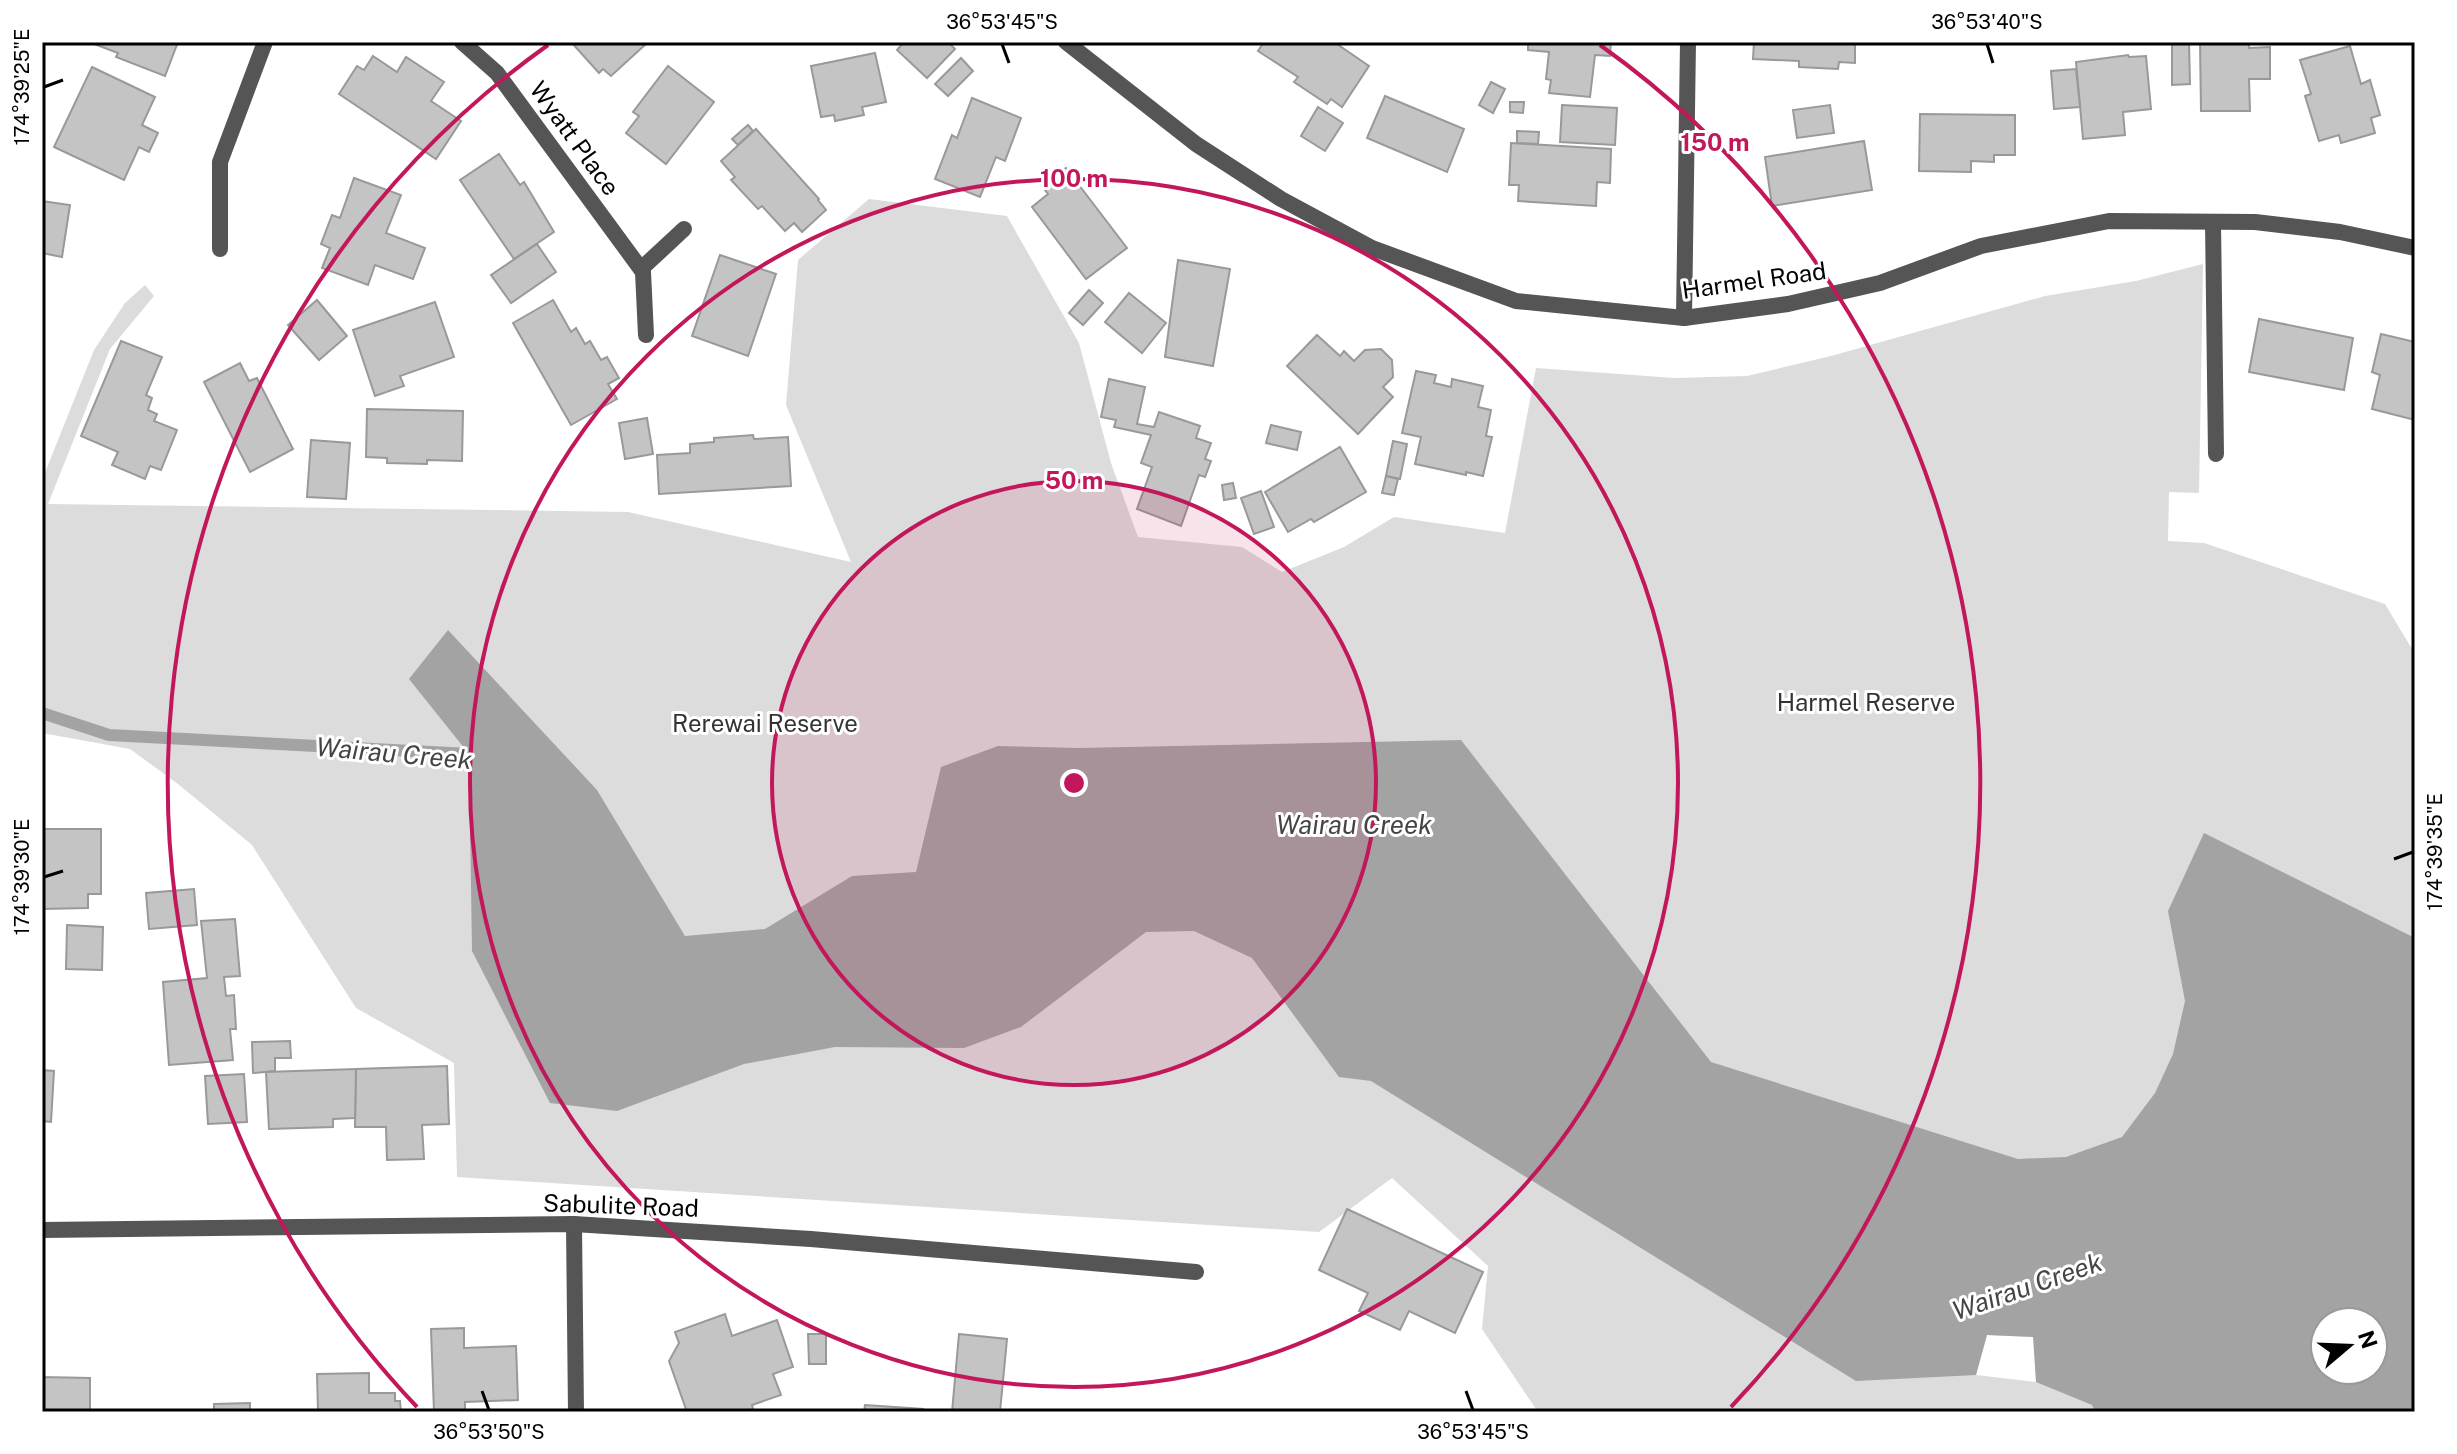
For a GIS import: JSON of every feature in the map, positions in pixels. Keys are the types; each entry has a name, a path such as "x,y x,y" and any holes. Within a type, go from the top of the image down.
{"street":[{"path":"220,249 220,162 265,42"},
{"name":"Wyatt Place","path":"462,42 497,73 641,269"},
{"name":"Harmel Road","path":"1066,42 1196,144 1281,199 1372,248 1516,301 1684,318 1788,304 1880,283 1981,246 2109,221 2255,222 2340,232 2415,248"},
{"path":"1684,318 1688,42"},
{"path":"2213,222 2216,454"},
{"path":"646,335 641,269 684,229"},
{"path":"574,1224 576,1412"},
{"name":"Sabulite Road","path":"42,1230 574,1224 811,1239 1196,1272"}],"green space":[{"path":"869,199 1007,216 1079,343 1111,463 1138,537 1242,547 1282,572 1344,547 1394,517 1505,533 1536,368 1675,378 1747,376 1831,356 2045,296 2136,281 2203,264 2199,493 2169,492 2168,541 2204,543 2385,604 2415,654 2415,1412 1538,1412 1482,1329 1488,1266 1392,1178 1319,1232 457,1177 454,1063 356,1008 252,845 130,749 42,733 42,480 94,350 125,303 145,285 154,296 110,349 48,504 628,512 851,562 786,405 798,260","holes":["1987,1335 2034,1337 2036,1382 1976,1375"]}],"water":[{"path":"448,630 597,790 685,936 765,929 852,876 916,872 941,767 998,746 1079,748 1461,740 1711,1062 2018,1159 2066,1157 2122,1137 2155,1093 2173,1054 2185,1001 2168,911 2204,833 2415,938 2415,1412 2095,1412 2092,1405 2036,1382 2033,1337 1987,1335 1976,1375 1856,1381 1371,1081 1339,1077 1252,958 1194,931 1146,932 1021,1027 964,1048 835,1047 744,1064 617,1111 550,1103 472,951 469,754 409,679"}],"building":[{"path":"89,42 178,42 165,76 116,57 118,53"},
{"path":"571,42 646,44 611,76 603,69 599,73"},
{"path":"904,42 948,42 955,49 927,78 897,50"},
{"path":"1264,42 1334,42 1369,66 1342,107 1331,99 1327,104 1294,82 1298,77 1258,51"},
{"path":"1528,42 1611,42 1610,56 1595,55 1590,97 1549,93 1551,80 1546,79 1549,52 1528,50"},
{"path":"1754,42 1855,42 1855,63 1839,62 1838,69 1799,67 1799,61 1753,59"},
{"path":"2172,42 2189,42 2190,84 2172,85"},
{"path":"2200,42 2249,42 2249,48 2270,47 2270,79 2249,79 2250,111 2201,111"},
{"path":"2350,46 2361,84 2370,80 2380,115 2371,118 2375,133 2341,143 2339,135 2319,141 2305,96 2311,94 2300,60"},
{"path":"875,53 886,102 862,107 864,115 835,121 834,115 821,117 811,66"},
{"path":"2128,55 2146,56 2151,109 2123,112 2125,135 2083,139 2076,62"},
{"path":"373,56 397,72 406,57 444,82 431,101 461,121 436,159 339,94 357,66 364,70"},
{"path":"961,58 973,71 948,96 935,84"},
{"path":"668,66 714,102 666,164 626,133 639,116 633,112"},
{"path":"92,67 155,97 142,125 158,133 149,152 139,147 124,180 54,147"},
{"path":"2076,69 2080,107 2054,109 2051,71"},
{"path":"1491,82 1505,89 1493,113 1479,105"},
{"path":"1385,96 1464,129 1447,172 1367,138"},
{"path":"972,98 1021,118 1005,161 996,157 980,197 935,179 952,135 957,138"},
{"path":"1510,102 1524,102 1523,113 1510,112"},
{"path":"1562,105 1617,108 1615,145 1560,142"},
{"path":"1830,105 1834,133 1797,138 1793,110"},
{"path":"1318,107 1343,123 1325,151 1301,136"},
{"path":"1920,114 2015,115 2015,155 1994,155 1994,162 1971,161 1971,172 1919,171"},
{"path":"748,125 753,131 738,145 732,139"},
{"path":"756,129 826,210 802,232 794,223 785,231 762,206 758,209 731,180 735,177 721,161"},
{"path":"1517,131 1539,132 1538,144 1517,143"},
{"path":"1864,141 1872,190 1772,206 1765,157"},
{"path":"1511,143 1611,149 1610,183 1597,182 1596,206 1518,201 1519,185 1509,185"},
{"path":"499,154 520,185 524,182 554,232 514,259 460,180"},
{"path":"1066,168 1127,248 1086,279 1032,207 1048,194 1042,186"},
{"path":"354,178 401,195 386,233 425,248 413,279 375,265 368,285 322,268 330,248 321,244 332,215 340,218"},
{"path":"42,201 70,205 62,257 42,253"},
{"path":"537,244 556,272 511,303 491,275"},
{"path":"720,255 776,274 748,356 692,336"},
{"path":"1178,260 1230,269 1213,366 1165,357"},
{"path":"1089,290 1103,303 1083,325 1069,313"},
{"path":"1129,293 1166,323 1142,353 1105,322"},
{"path":"317,300 347,336 319,360 288,325"},
{"path":"553,300 571,332 576,328 585,344 590,341 601,360 607,357 619,378 608,384 617,399 571,425 513,323"},
{"path":"435,302 454,357 400,376 404,386 375,396 353,330"},
{"path":"2259,319 2353,338 2344,390 2249,372"},
{"path":"2381,334 2415,342 2415,420 2372,409 2380,375 2372,372"},
{"path":"1317,335 1340,356 1344,351 1354,361 1365,350 1381,349 1392,360 1393,377 1383,387 1393,397 1358,434 1287,366"},
{"path":"121,341 162,357 146,395 152,398 148,410 157,414 154,421 177,430 161,470 150,466 145,479 112,465 118,452 81,436"},
{"path":"240,363 249,381 257,378 293,449 250,472 204,382"},
{"path":"1416,371 1436,375 1434,383 1451,387 1452,379 1483,386 1478,407 1491,410 1486,436 1492,437 1483,476 1415,464 1421,437 1402,433"},
{"path":"1109,379 1145,387 1137,424 1154,427 1159,412 1200,426 1196,438 1211,443 1205,459 1211,461 1205,477 1199,475 1181,526 1137,509 1152,467 1141,463 1151,435 1114,427 1116,420 1101,417"},
{"path":"367,409 463,411 462,461 387,463 387,458 366,457"},
{"path":"647,418 653,454 625,459 619,423"},
{"path":"1271,425 1301,432 1297,450 1266,443"},
{"path":"753,435 754,439 788,437 791,486 659,494 657,455 690,453 690,444 714,442 714,438"},
{"path":"311,440 350,443 346,499 307,497"},
{"path":"1393,441 1407,444 1400,479 1386,476"},
{"path":"1340,447 1366,492 1314,522 1311,519 1288,532 1265,492"},
{"path":"1386,476 1398,479 1394,495 1382,493"},
{"path":"1233,483 1236,498 1224,500 1222,485"},
{"path":"1261,491 1274,527 1254,534 1241,498"},
{"path":"42,829 101,829 101,894 88,894 88,908 42,909"},
{"path":"194,889 197,925 149,929 146,893"},
{"path":"235,919 240,976 224,977 226,996 234,995 236,1029 230,1029 233,1060 169,1065 163,982 207,978 201,921"},
{"path":"67,925 103,927 102,970 66,969"},
{"path":"290,1041 291,1058 275,1058 275,1071 253,1073 252,1042"},
{"path":"447,1066 449,1124 422,1125 424,1159 387,1160 386,1127 355,1127 356,1069"},
{"path":"356,1069 355,1118 333,1119 333,1127 269,1129 266,1072"},
{"path":"42,1070 54,1071 51,1122 42,1121"},
{"path":"244,1074 247,1122 208,1124 205,1076"},
{"path":"1347,1209 1483,1272 1455,1333 1409,1311 1400,1330 1359,1311 1368,1293 1319,1270"},
{"path":"725,1314 732,1336 777,1320 793,1367 773,1374 781,1395 752,1405 753,1409 744,1412 687,1412 669,1361 679,1343 675,1332"},
{"path":"464,1328 464,1348 516,1346 518,1400 465,1402 465,1412 434,1412 431,1329"},
{"path":"808,1334 826,1334 826,1364 809,1364"},
{"path":"959,1334 1007,1339 1000,1412 952,1412"},
{"path":"369,1373 369,1393 395,1393 395,1401 400,1401 401,1412 318,1412 317,1374"},
{"path":"42,1377 90,1378 90,1412 42,1412"},
{"path":"250,1403 250,1412 214,1412 214,1404"},
{"path":"865,1405 923,1409 922,1412 864,1412"}],"waterway":[{"name":"Wairau Creek","path":"42,713 109,735 469,754"}],"park label":[{"name":"Harmel Reserve","path":"1866,702"},
{"name":"Rerewai Reserve","path":"765,723"}]}
